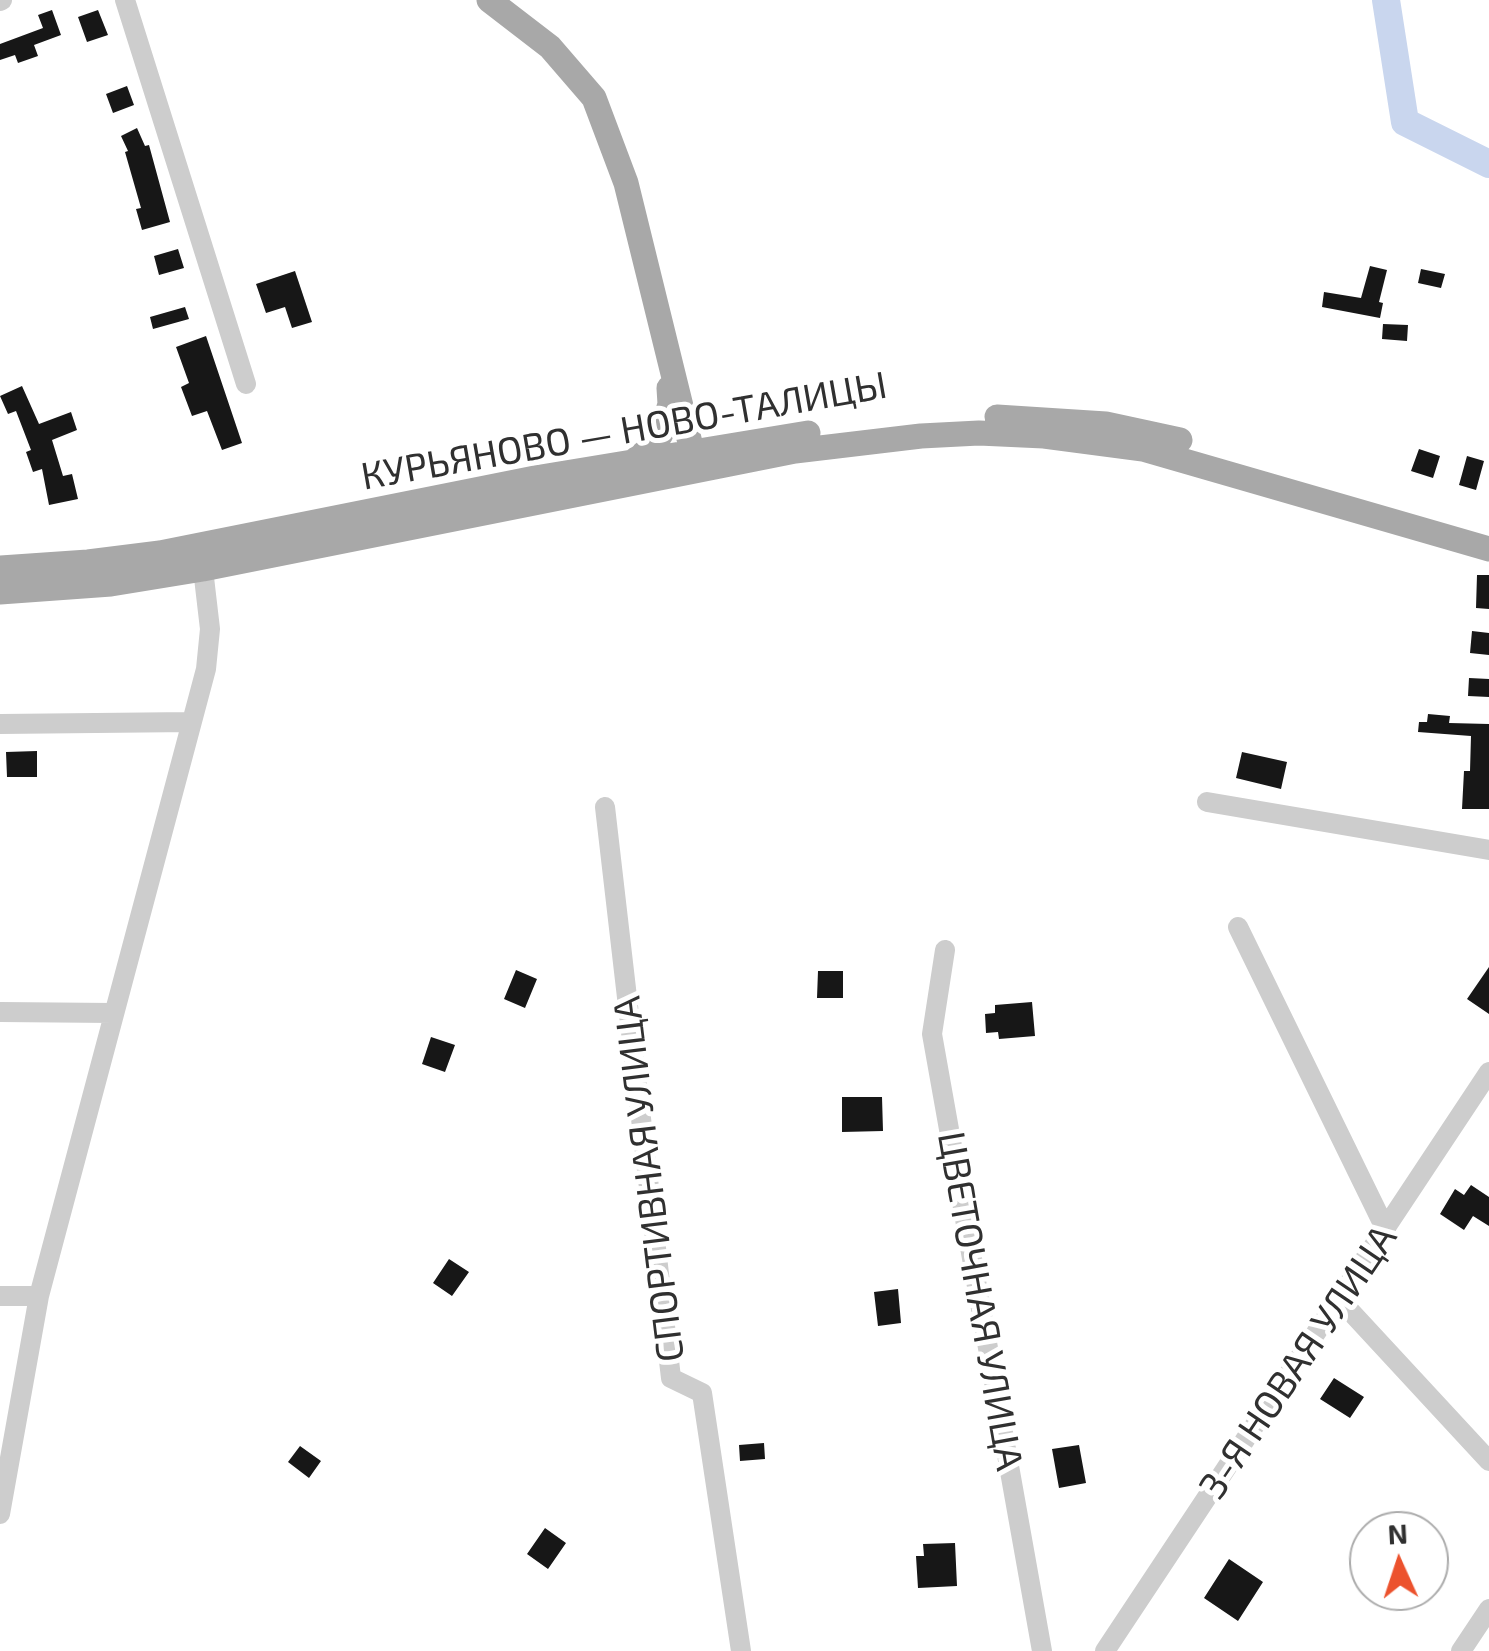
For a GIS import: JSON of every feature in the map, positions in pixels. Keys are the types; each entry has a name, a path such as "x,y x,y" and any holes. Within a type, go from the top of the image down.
{"main road":[{"path":"489,0 550,48 594,98 626,183 695,461"},
{"path":"667,348 688,406 705,428 728,435 792,435"},
{"path":"634,460 654,445 667,422 667,348"},
{"name":"КУРЬЯНОВО — НОВО-ТАЛИЦЫ","path":"0,592 110,584 203,569 695,461 792,435 919,419 979,417 1106,424 1189,442 1489,534"},
{"name":"КУРЬЯНОВО — НОВО-ТАЛИЦЫ","path":"0,568 160,552 634,460 695,461 921,436 979,434 1089,440 1184,458 1489,549"}],"street":[{"path":"125,0 246,384"},
{"path":"0,1514 39,1296 206,668 210,629 203,569"},
{"path":"0,724 191,722"},
{"path":"1206,802 1489,850"},
{"name":"СПОРТИВНАЯ УЛИЦА","path":"605,806 670,1378 702,1393 741,1651"},
{"path":"1238,928 1386,1230"},
{"name":"ЦВЕТОЧНАЯ УЛИЦА","path":"944,950 932,1034 1042,1651"},
{"path":"0,1012 114,1013"},
{"name":"3-Я НОВАЯ УЛИЦА","path":"1106,1651 1489,1072"},
{"path":"0,1296 39,1296"},
{"path":"1340,1300 1489,1461"},
{"path":"1462,1651 1489,1609"}],"building":[{"path":"52,10 61,35 34,45 38,56 18,63 15,55 0,60 0,44 43,28 38,15"},
{"path":"98,10 108,35 87,42 78,17"},
{"path":"127,86 134,105 113,113 106,94"},
{"path":"137,128 145,146 149,145 170,222 142,230 136,209 141,208 121,136"},
{"path":"178,249 184,268 159,275 154,256"},
{"path":"1370,266 1387,270 1379,302 1383,303 1380,318 1322,307 1324,292 1361,298"},
{"path":"1421,269 1445,274 1441,288 1418,283"},
{"path":"295,271 312,322 292,328 285,307 266,313 256,284"},
{"path":"185,307 189,319 153,329 150,317"},
{"path":"1383,324 1408,325 1407,341 1382,339"},
{"path":"206,336 242,443 222,450 207,411 192,416 181,387 189,383 176,347"},
{"path":"22,386 39,424 71,412 77,430 52,440 63,476 72,474 78,499 49,505 42,469 33,472 26,452 31,450 16,411 8,414 0,396"},
{"path":"1419,449 1440,456 1433,478 1411,471"},
{"path":"1467,456 1484,461 1476,490 1459,485"},
{"path":"1477,575 1489,575 1489,609 1476,608"},
{"path":"1472,631 1489,633 1489,655 1470,653"},
{"path":"1469,678 1489,679 1489,697 1468,696"},
{"path":"1428,714 1450,716 1449,723 1489,724 1489,809 1462,809 1464,771 1470,771 1471,736 1418,732 1419,722 1427,722"},
{"path":"37,751 37,777 7,777 6,752"},
{"path":"1242,752 1287,762 1281,789 1236,778"},
{"path":"1489,967 1489,1014 1467,999"},
{"path":"516,970 537,979 525,1008 504,999"},
{"path":"818,971 843,971 843,998 817,998"},
{"path":"1032,1002 1035,1036 999,1039 998,1032 986,1033 985,1014 995,1013 995,1005"},
{"path":"431,1037 455,1045 445,1072 422,1064"},
{"path":"842,1097 882,1097 883,1131 842,1132"},
{"path":"1471,1185 1489,1197 1489,1226 1473,1216 1464,1230 1440,1214 1455,1189 1464,1195"},
{"path":"449,1259 469,1272 452,1296 433,1283"},
{"path":"898,1289 901,1323 878,1326 874,1292"},
{"path":"1334,1378 1364,1397 1350,1418 1320,1399"},
{"path":"764,1443 765,1459 740,1461 739,1445"},
{"path":"1079,1445 1086,1483 1059,1488 1052,1449"},
{"path":"300,1446 321,1461 309,1478 288,1462"},
{"path":"545,1528 566,1543 548,1569 527,1554"},
{"path":"955,1543 957,1586 918,1588 916,1556 924,1556 923,1544"},
{"path":"1229,1559 1263,1582 1238,1621 1204,1598"}],"waterway":[{"path":"1386,0 1405,122 1489,164"}]}
